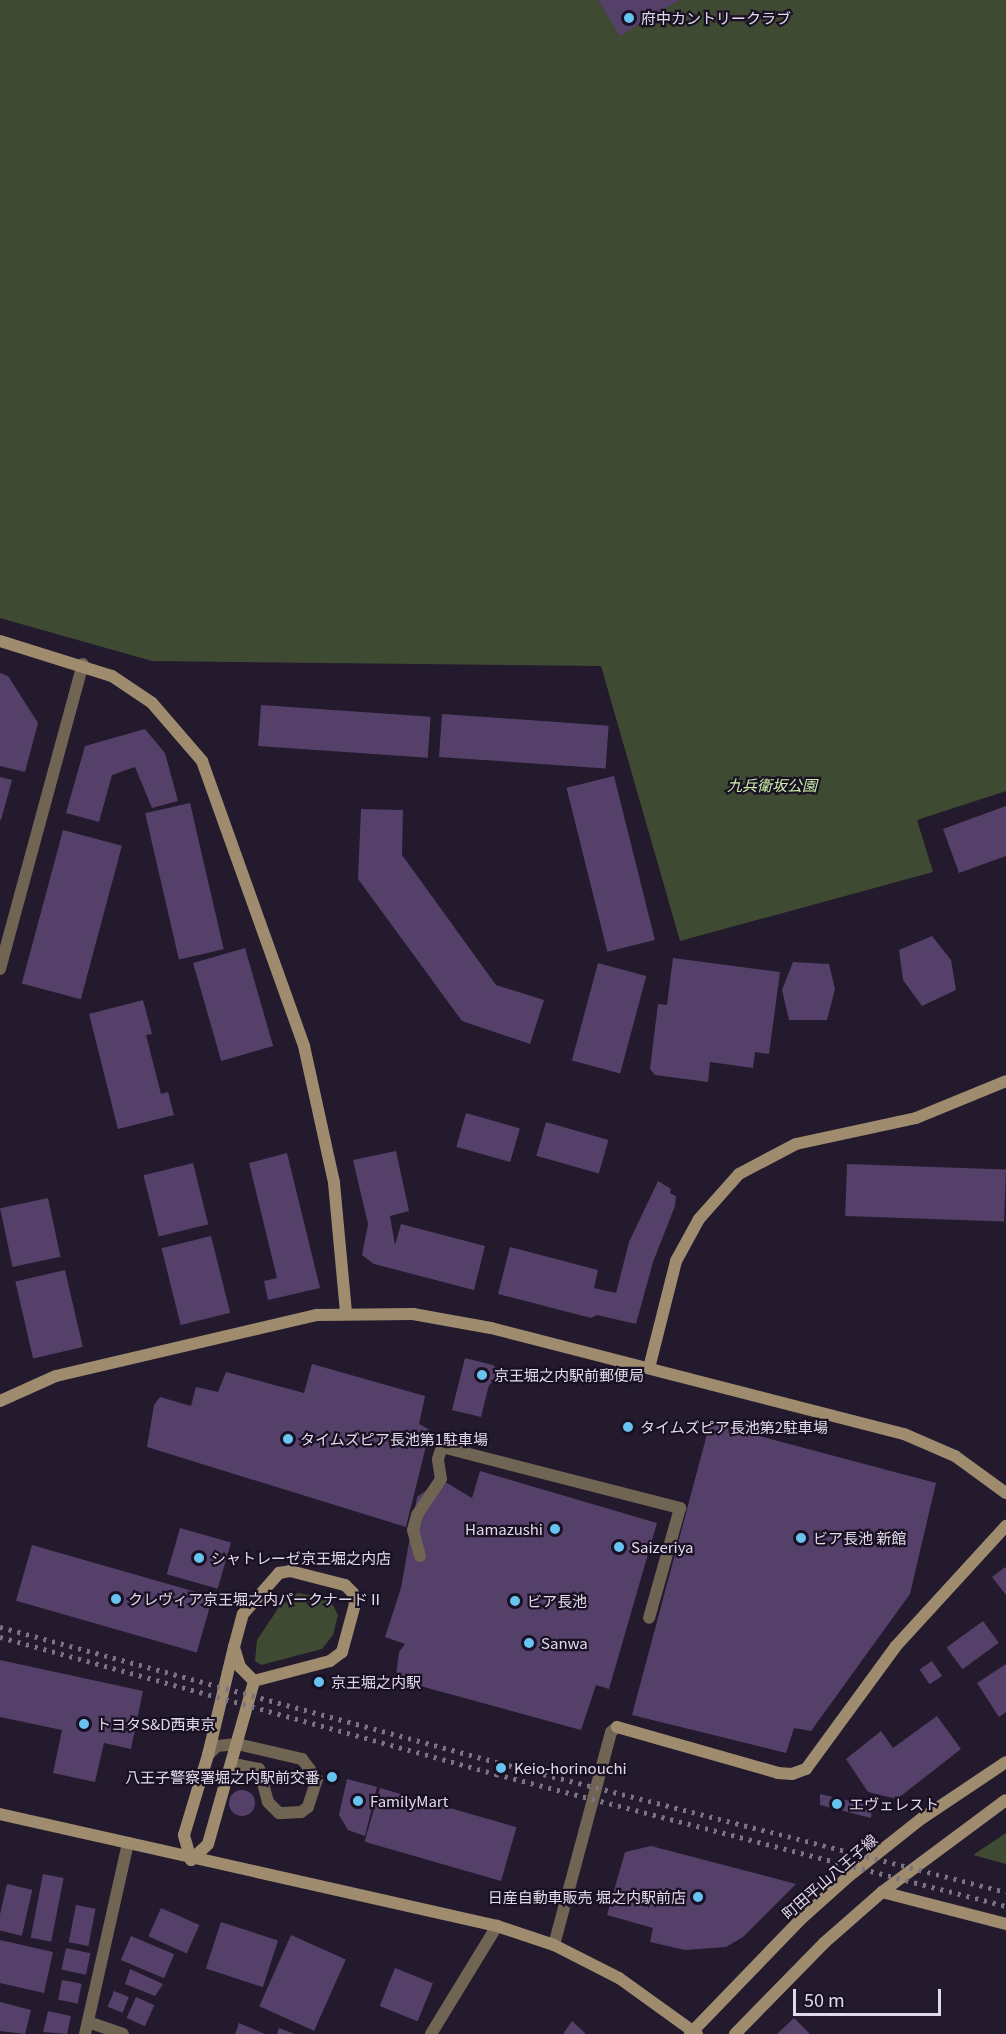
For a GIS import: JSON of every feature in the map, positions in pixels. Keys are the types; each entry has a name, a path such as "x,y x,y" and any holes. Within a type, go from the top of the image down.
{"street":[{"path":"0,641 83,664 112,676 152,703 192,747 211,778 304,1046 322,1116 334,1183 346,1312"},
{"path":"0,969 83,664"},
{"path":"649,1368 676,1261 699,1219 739,1174 787,1147 916,1118 1006,1081"},
{"path":"0,1401 56,1376 317,1315 346,1312 439,1317 649,1368 921,1440 970,1465 1006,1493"},
{"path":"420,1556 413,1530 417,1515 441,1479 438,1459 442,1447 680,1508 649,1618"},
{"path":"554,1945 611,1732 617,1727 778,1773 792,1774 806,1769 896,1646 1006,1526"},
{"path":"191,1860 184,1835 208,1755 243,1614 279,1573 290,1571 345,1585 353,1593 355,1604 342,1652 330,1661 254,1681"},
{"path":"234,1647 240,1667 254,1681"},
{"path":"191,1860 208,1844 254,1681"},
{"path":"208,1755 217,1746 237,1744 302,1759 317,1779 308,1807 279,1813 268,1802 259,1769 239,1765 228,1775"},
{"name":"町田平山八王子線","path":"693,2033 842,1882 921,1819 1006,1762"},
{"path":"735,2034 824,1943 882,1892 1006,1800"},
{"path":"0,1814 191,1860 497,1926 554,1945 641,1991 693,2033"},
{"path":"123,2034 86,2028 128,1843"},
{"path":"882,1892 1006,1924"},
{"path":"431,2034 497,1926"}],"green space":[{"name":"府中カントリークラブ","path":"0,0 1006,0 1006,791 917,820 933,872 680,941 601,666 152,661 0,618"},
{"path":"298,1593 328,1599 338,1615 333,1635 322,1649 261,1665 255,1661 257,1640 279,1607"},
{"path":"1006,1833 1006,1864 973,1855"}],"building":[{"name":"府中カントリークラブ","path":"598,0 679,0 620,36"},
{"path":"0,673 8,676 38,723 25,772 0,766"},
{"path":"261,705 431,717 428,758 258,746"},
{"path":"442,714 609,726 606,769 439,757"},
{"path":"145,729 165,753 178,801 152,808 135,767 112,775 99,822 66,813 85,746"},
{"path":"614,776 655,940 607,952 566,788"},
{"path":"0,777 12,780 1,820 0,820"},
{"path":"190,803 224,949 179,960 145,813"},
{"path":"1006,806 1006,856 959,873 943,829"},
{"path":"361,809 403,810 402,855 496,985 544,1000 530,1044 462,1021 358,879"},
{"path":"63,830 122,846 81,999 22,984"},
{"path":"932,936 951,960 956,990 922,1006 903,980 899,950"},
{"path":"245,948 273,1046 221,1061 193,963"},
{"path":"673,958 780,972 769,1054 755,1052 753,1068 710,1062 708,1082 655,1075 650,1069 658,1004 667,1005"},
{"path":"793,962 829,964 835,989 827,1020 789,1020 782,990"},
{"path":"598,963 646,976 620,1073 572,1061"},
{"path":"143,1000 152,1034 146,1035 161,1094 168,1092 174,1115 118,1129 89,1014"},
{"path":"466,1113 520,1128 510,1162 456,1147"},
{"path":"546,1122 608,1140 599,1174 536,1156"},
{"path":"396,1151 409,1211 390,1216 395,1245 401,1224 485,1246 474,1290 374,1264 362,1255 368,1224 353,1160"},
{"path":"287,1153 320,1288 268,1300 264,1281 277,1278 249,1163"},
{"path":"193,1163 208,1224 159,1236 144,1175"},
{"path":"847,1164 1006,1170 1004,1222 845,1216"},
{"path":"658,1181 671,1189 670,1193 676,1196 675,1206 653,1262 636,1324 597,1315 591,1318 498,1294 510,1247 598,1270 594,1288 616,1293 629,1242"},
{"path":"48,1198 60,1257 13,1267 0,1208"},
{"path":"211,1236 230,1313 181,1325 162,1248"},
{"path":"65,1270 83,1347 33,1358 15,1281"},
{"path":"465,1358 493,1365 498,1371 498,1377 489,1385 481,1417 452,1410"},
{"name":"タイムズピア長池第1駐車場","path":"312,1364 425,1396 419,1424 430,1430 406,1527 147,1447 154,1405 160,1397 191,1406 196,1387 218,1392 226,1372 304,1393"},
{"name":"ビア長池 新館","path":"710,1423 936,1483 910,1594 811,1731 794,1728 786,1753 632,1715"},
{"name":"ビア長池","path":"480,1471 657,1523 609,1689 596,1685 581,1730 402,1681 396,1675 399,1652 405,1644 385,1637 401,1588 417,1497 435,1484 447,1483 472,1498"},
{"name":"シャトレーゼ京王堀之内店","path":"180,1528 231,1543 218,1589 167,1574"},
{"name":"クレヴィア京王堀之内パークナードⅡ","path":"32,1545 213,1597 197,1653 16,1601"},
{"path":"1005,1567 1006,1569 1006,1595 992,1577"},
{"path":"983,1621 999,1643 962,1669 947,1647"},
{"name":"トヨタS&D西東京","path":"0,1660 143,1691 131,1749 104,1743 95,1782 53,1773 62,1730 0,1717"},
{"path":"932,1661 942,1676 930,1684 920,1669"},
{"path":"1006,1664 1006,1712 999,1717 977,1683"},
{"path":"937,1716 961,1749 897,1799 868,1792 846,1759 881,1731 893,1748"},
{"name":"FamilyMart","path":"347,1779 377,1787 365,1836 348,1830 339,1815"},
{"path":"380,1788 516,1827 501,1881 365,1842"},
{"path":"242,1790 251,1794 255,1803 251,1812 242,1816 233,1812 229,1803 233,1794"},
{"path":"820,1794 872,1806 871,1818 820,1805"},
{"name":"日産自動車販売 堀之内駅前店","path":"651,1846 796,1884 743,1937 726,1947 685,1950 650,1942 653,1928 607,1915 625,1852"},
{"path":"43,1874 64,1878 51,1942 31,1938"},
{"path":"7,1884 32,1890 22,1936 0,1931 0,1914"},
{"path":"76,1905 96,1909 88,1946 69,1942"},
{"path":"161,1908 199,1925 187,1953 148,1936"},
{"path":"221,1922 278,1941 263,1987 206,1969"},
{"path":"291,1935 346,1959 314,2031 259,2006"},
{"path":"131,1936 174,1954 164,1978 121,1960"},
{"path":"0,1940 53,1952 44,1993 0,1983"},
{"path":"66,1948 90,1953 86,1975 61,1970"},
{"path":"395,1968 433,1983 418,2021 380,2006"},
{"path":"130,1969 163,1984 155,1996 125,1984"},
{"path":"62,1980 82,1984 78,2003 58,2000"},
{"path":"114,1991 129,1997 122,2013 108,2007"},
{"path":"136,1997 154,2005 145,2026 127,2018"},
{"path":"0,2002 31,2010 25,2034 0,2031"},
{"path":"48,2011 71,2016 67,2034 43,2032"},
{"path":"794,2018 810,2034 777,2034"},
{"path":"572,2021 586,2034 563,2034"},
{"path":"239,2023 265,2034 235,2034"},
{"path":"279,2028 295,2034 277,2034"}],"railway":[{"path":"0,1627 500,1763 1006,1892"},
{"path":"0,1637 496,1774 1006,1906"}],"place":[{"name":"府中カントリークラブ","path":"629,18"},
{"name":"京王堀之内駅前郵便局","path":"482,1375"},
{"name":"タイムズピア長池第2駐車場","path":"628,1427"},
{"name":"タイムズピア長池第1駐車場","path":"288,1439"},
{"name":"Hamazushi","path":"555,1529"},
{"name":"ビア長池 新館","path":"801,1538"},
{"name":"Saizeriya","path":"619,1547"},
{"name":"シャトレーゼ京王堀之内店","path":"199,1558"},
{"name":"クレヴィア京王堀之内パークナードⅡ","path":"116,1599"},
{"name":"ビア長池","path":"515,1601"},
{"name":"Sanwa","path":"529,1643"},
{"name":"京王堀之内駅","path":"319,1682"},
{"name":"トヨタS&D西東京","path":"84,1724"},
{"name":"Keio-horinouchi","path":"501,1768"},
{"name":"八王子警察署堀之内駅前交番","path":"332,1777"},
{"name":"FamilyMart","path":"358,1801"},
{"name":"エヴェレスト","path":"837,1804"},
{"name":"日産自動車販売 堀之内駅前店","path":"698,1897"}],"park label":[{"name":"九兵衛坂公園","path":"772,785"}]}
